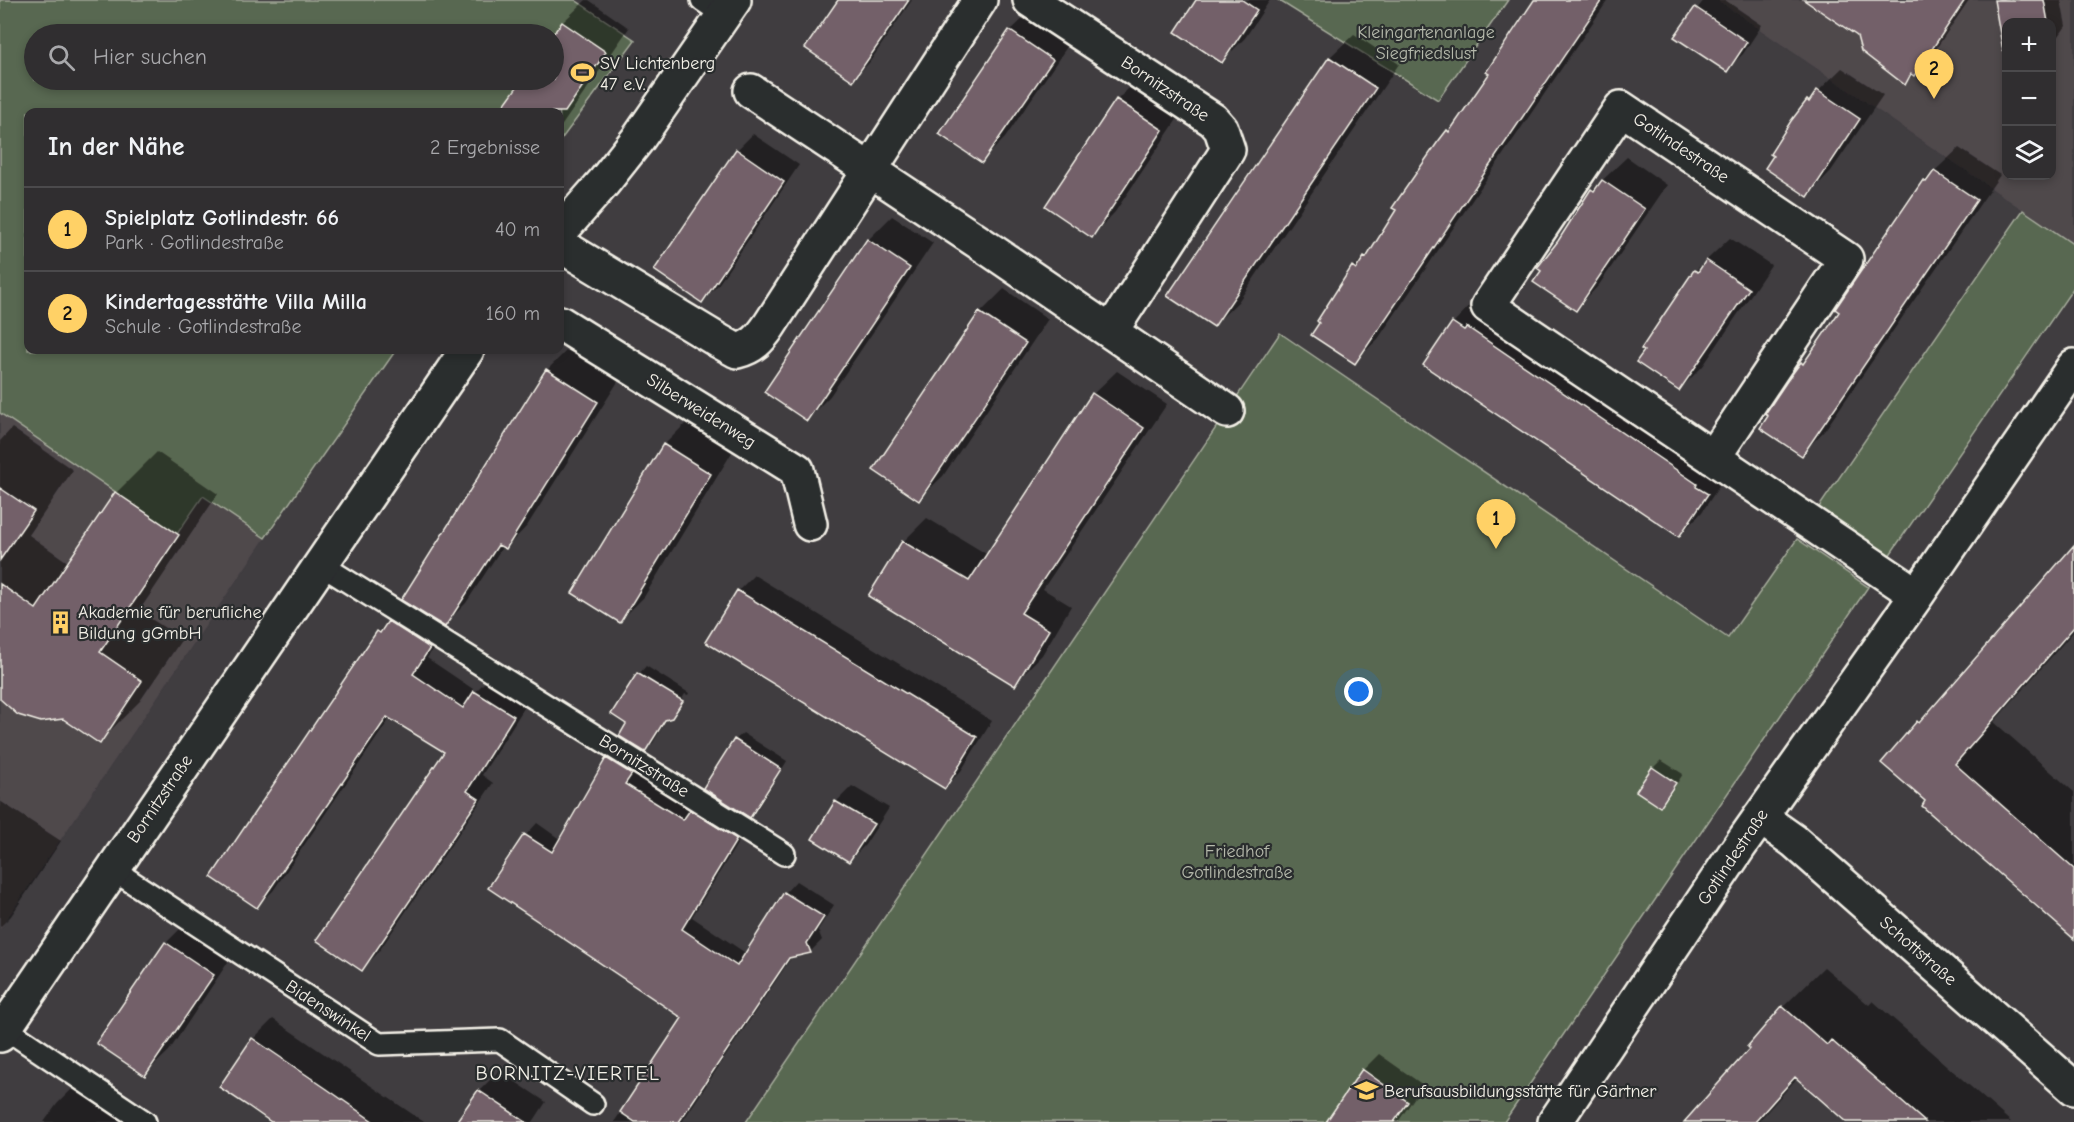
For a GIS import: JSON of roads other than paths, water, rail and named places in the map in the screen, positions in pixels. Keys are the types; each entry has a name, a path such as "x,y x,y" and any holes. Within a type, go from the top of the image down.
{"street":[{"path":"564,247 737,351 750,348 761,338 980,0"},
{"name":"Bornitzstraße","path":"1030,0 1213,120 1221,129 1228,150 1111,331"},
{"path":"564,227 638,139 720,5"},
{"path":"751,91 1227,411"},
{"name":"Gotlindestraße","path":"1713,458 1846,260 1622,108 1488,306 1713,458 1917,595"},
{"name":"Silberweidenweg","path":"564,325 797,471 810,524"},
{"name":"Bornitzstraße","path":"3,1031 464,354"},
{"name":"Gotlindestraße","path":"1555,1122 1760,817 1917,595 2074,366"},
{"name":"Schottstraße","path":"1760,817 1794,841 2074,1088"}],"lane":[{"name":"Bornitzstraße","path":"320,564 784,854"},
{"name":"Bidenswinkel","path":"112,869 379,1044 500,1040 593,1104"},
{"path":"3,1031 144,1122"}],"place":[{"name":"SV Lichtenberg 47 e.V.","path":"582,73"},
{"name":"Kindertagesstätte Villa Milla","path":"1934,99"},
{"name":"Spielplatz Gotlindestr. 66","path":"1496,549"},
{"name":"Akademie für berufliche Bildung gGmbH","path":"60,622"},
{"name":"Berufsausbildungsstätte für Gärtner","path":"1366,1091"}],"district":[{"name":"BORNITZ-VIERTEL","path":"568,1073"}],"park label":[{"name":"Kleingartenanlage Siegfriedslust","path":"1426,42"},
{"name":"Friedhof Gotlindestraße","path":"1237,861"}]}
